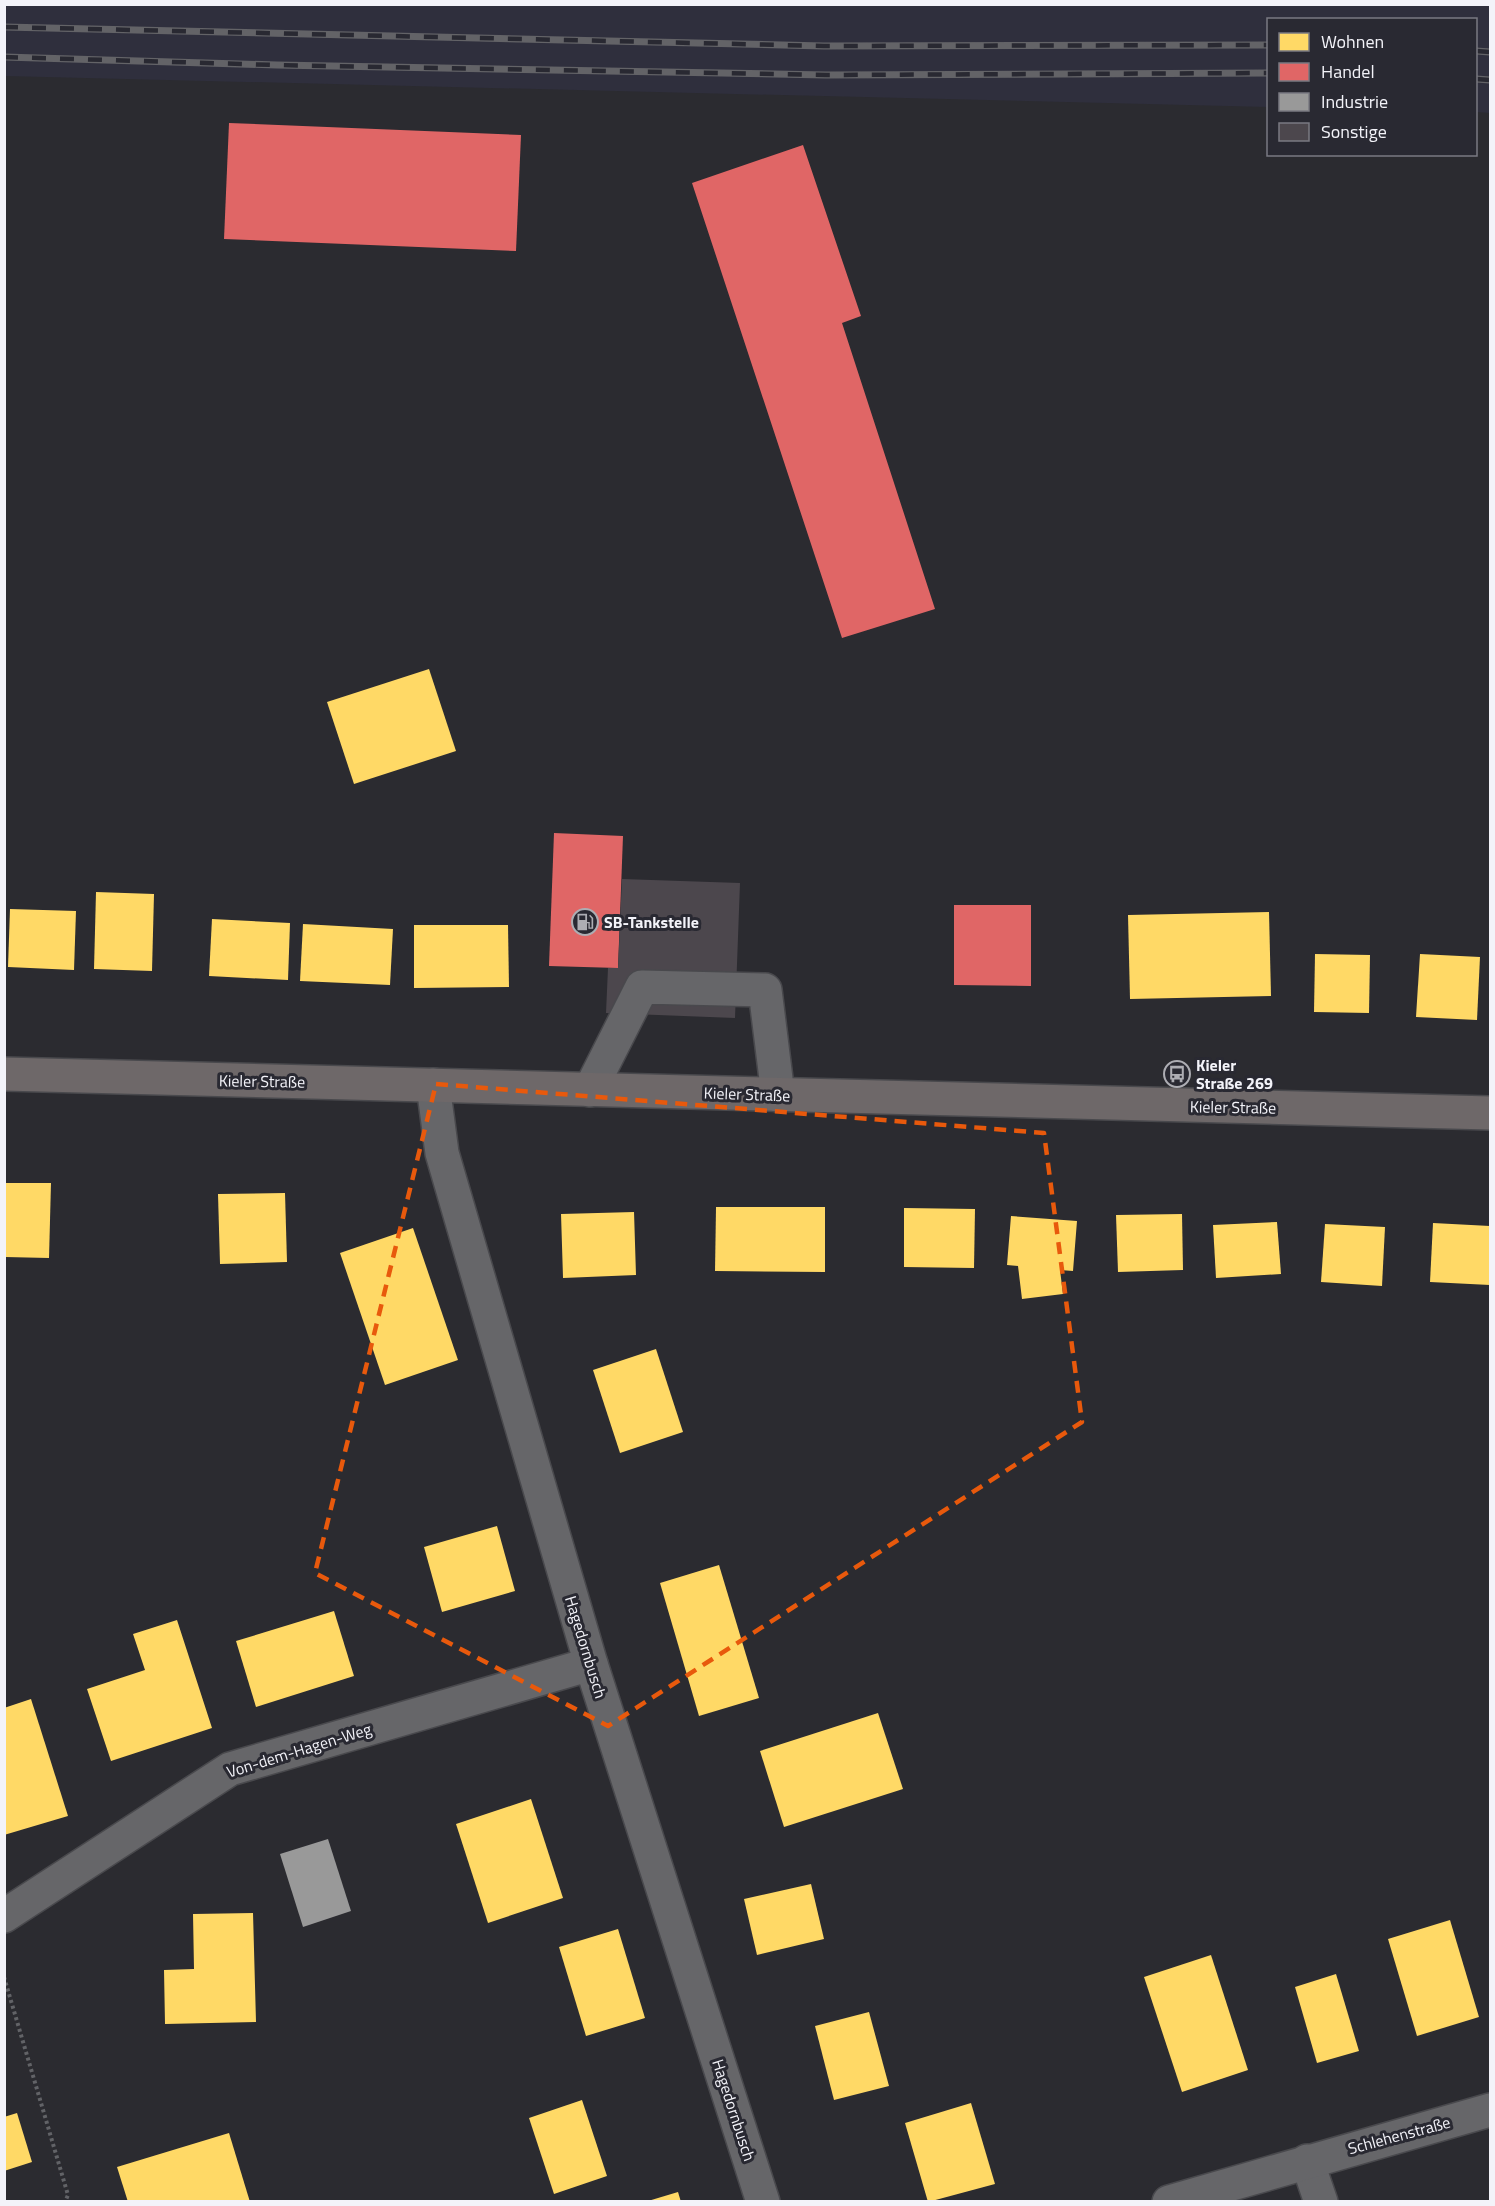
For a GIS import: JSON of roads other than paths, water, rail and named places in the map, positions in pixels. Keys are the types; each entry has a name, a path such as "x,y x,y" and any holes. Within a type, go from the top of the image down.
{"main road":[{"name":"Kieler Straße","path":"4,1074 1491,1113"}],"street":[{"path":"590,1090 642,987 765,990 778,1095"},
{"name":"Hagedornbusch","path":"433,1086 442,1153 591,1664 763,2202"},
{"name":"Von-dem-Hagen-Weg","path":"4,1916 230,1769 591,1664"},
{"name":"Schlehenstraße","path":"1169,2202 1491,2110"},
{"path":"1307,2161 1321,2202"}],"railway":[{"path":"4,27 824,46 1267,45"},
{"path":"1477,51 1490,52"},
{"path":"4,57 277,65 826,75 1267,73"},
{"path":"1477,79 1490,80"}],"place":[{"name":"SB-Tankstelle","path":"585,922"},
{"name":"Kieler Straße 269","path":"1177,1074"}]}
